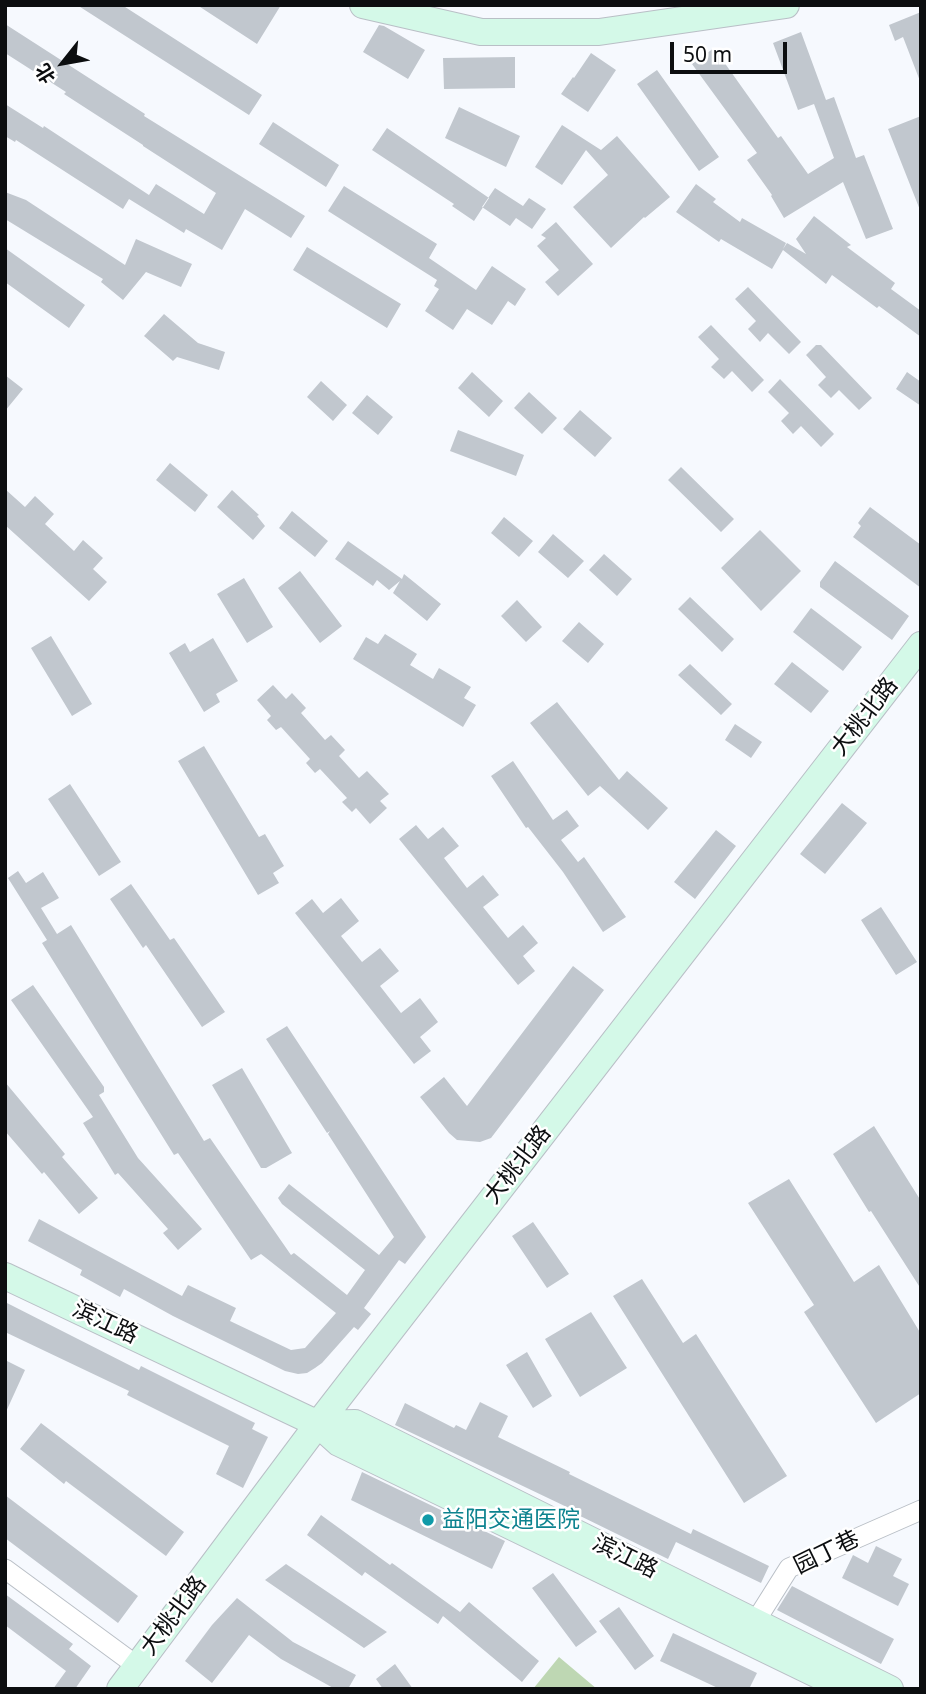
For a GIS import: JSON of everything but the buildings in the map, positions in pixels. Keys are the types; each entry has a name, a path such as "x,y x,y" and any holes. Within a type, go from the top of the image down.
{"street":[{"path":"363,5 481,32 599,32 786,5"},
{"name":"大桃北路","path":"120,1689 318,1424 921,645"},
{"name":"滨江路","path":"5,1276 318,1424 339,1443 846,1689"},
{"name":"滨江路","path":"318,1424 355,1423 890,1689"},
{"name":"园丁巷","path":"755,1622 789,1568 921,1510"},
{"path":"5,1569 137,1666"}],"green space":[{"path":"559,1657 597,1689 533,1689"}],"place":[{"name":"益阳交通医院","path":"428,1520"}]}
